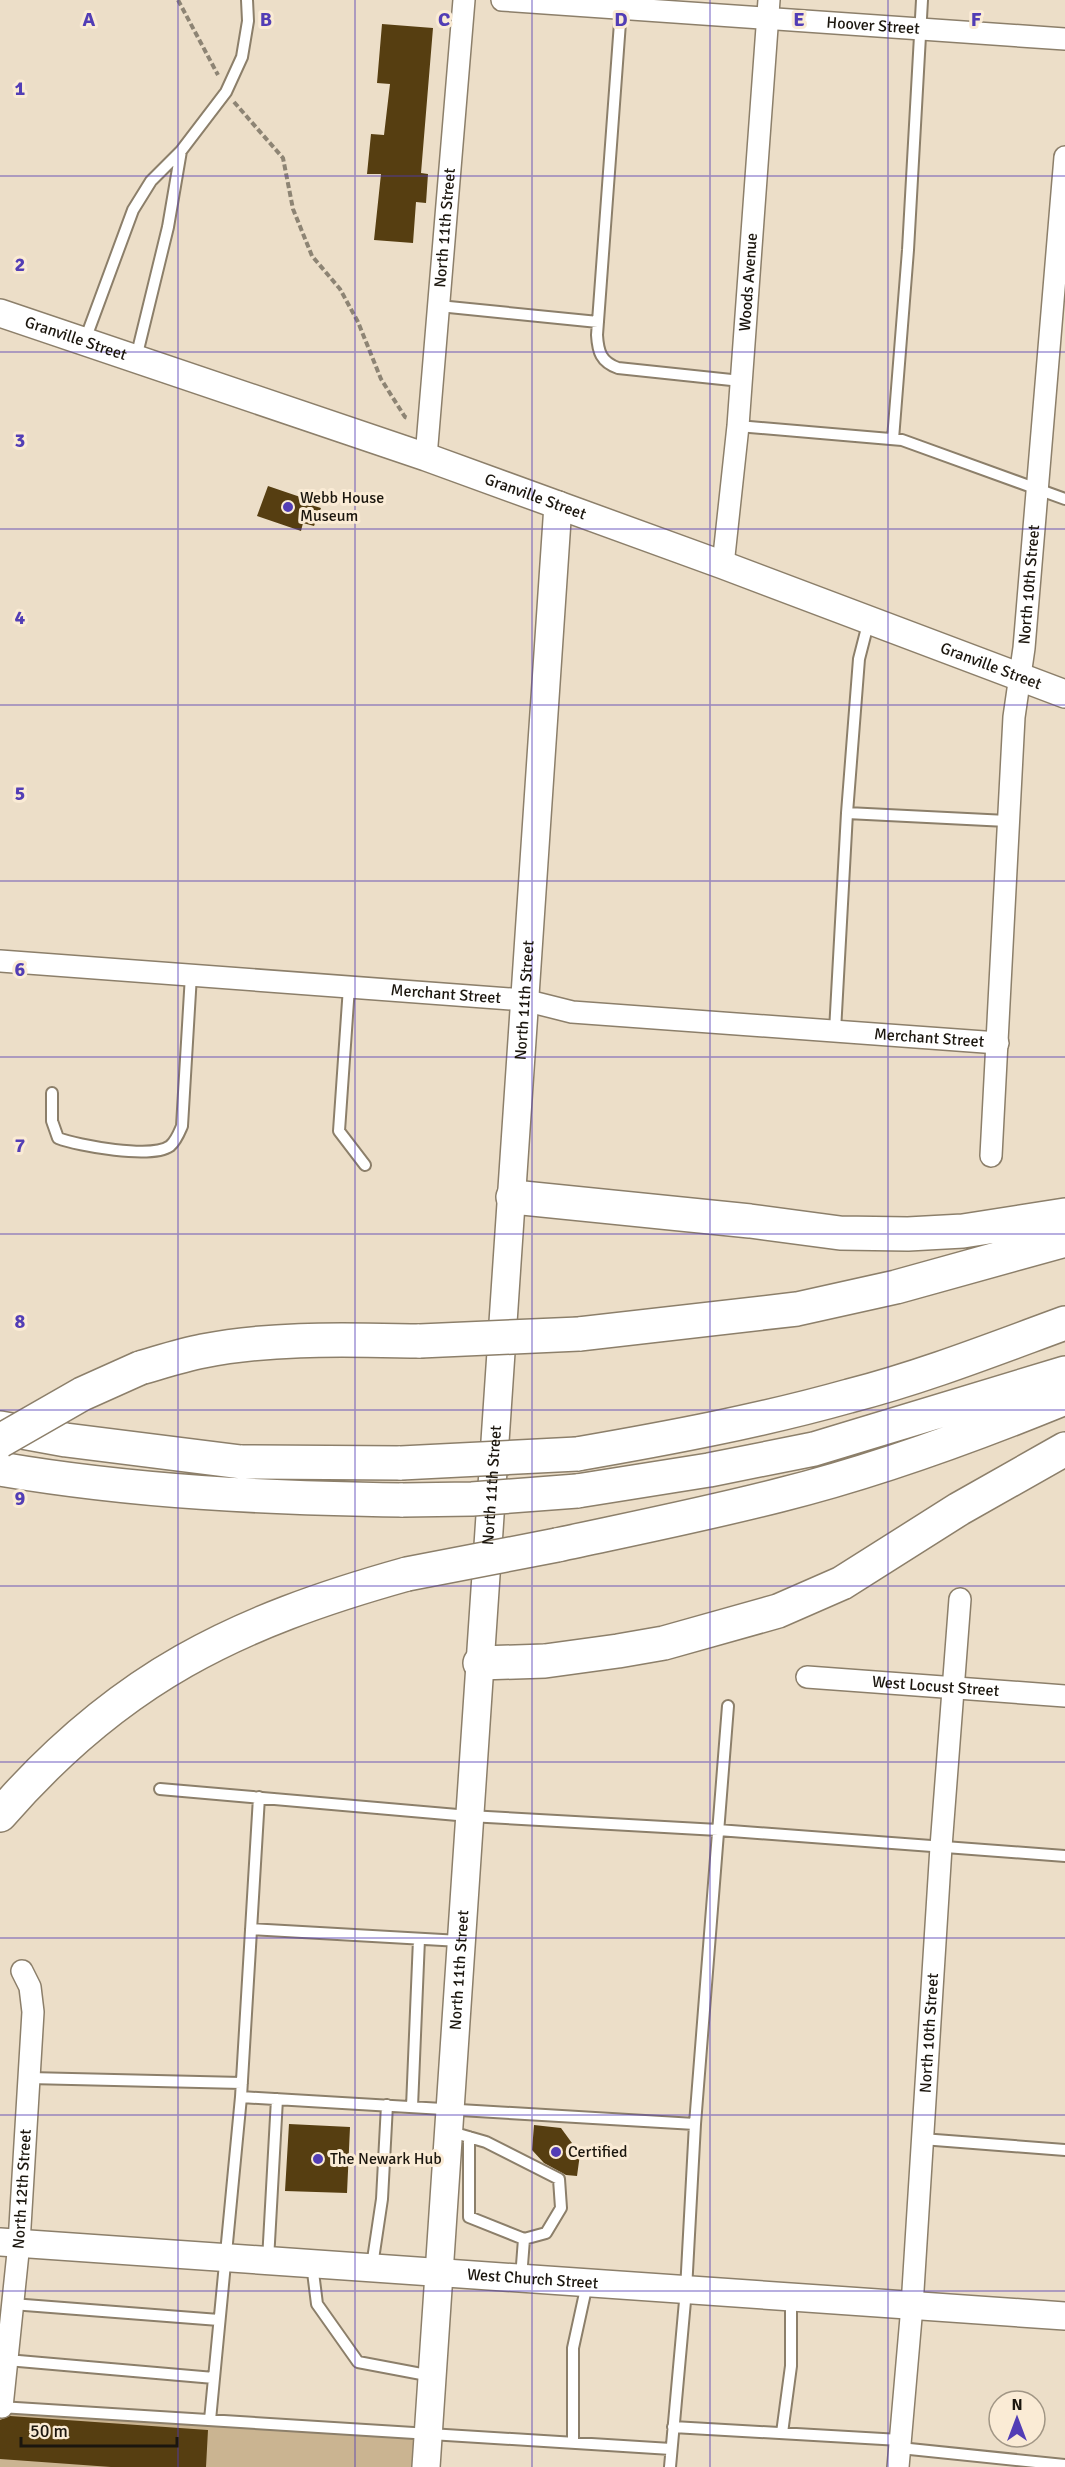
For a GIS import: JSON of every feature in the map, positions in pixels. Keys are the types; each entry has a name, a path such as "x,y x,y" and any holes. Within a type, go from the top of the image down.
{"highway":[{"path":"513,1197 750,1221 840,1233 963,1231 1065,1215"},
{"path":"0,1441 82,1394 140,1368 204,1351 316,1340 420,1341 579,1334 798,1309 927,1278 1065,1240"},
{"path":"0,1428 66,1440 241,1462 401,1463 577,1454 744,1423 852,1396 961,1361 1065,1323"},
{"path":"0,1469 63,1480 218,1496 403,1500 577,1491 709,1470 814,1449 1065,1373"},
{"path":"0,1815 62,1749 120,1701 167,1670 217,1642 279,1615 407,1574 557,1545 802,1489 990,1429 1065,1398"},
{"path":"480,1663 545,1661 664,1643 778,1611 842,1582 959,1509 1065,1449"}],"street":[{"name":"North 11th Street","path":"426,457 464,0"},
{"name":"Hoover Street","path":"502,0 621,9 768,10 919,29 1065,39"},
{"name":"Woods Avenue","path":"723,565 738,426 768,10"},
{"name":"North 10th Street","path":"991,1156 998,1042 1006,821 1018,677 1024,648 1065,157"},
{"name":"Granville Street","path":"0,313 426,457 869,619 1065,694"},
{"name":"North 11th Street","path":"426,2467 439,2273 456,2125 461,1941 558,505"},
{"name":"Merchant Street","path":"0,961 524,1000 572,1012 998,1042"},
{"name":"North 10th Street","path":"899,2452 912,2306 941,1847 960,1599"},
{"name":"West Locust Street","path":"807,1677 1065,1696"},
{"name":"North 12th Street","path":"1,2407 12,2304 9,2242 29,2078 33,2012 30,1987 22,1971"},
{"name":"West Church Street","path":"9,2242 1065,2316"}],"lane":[{"path":"84,340 133,210 151,181 181,151 226,92 242,57 248,21 247,0"},
{"path":"893,439 908,250 922,0"},
{"path":"621,9 598,322 601,356 606,364 618,368 741,381"},
{"path":"136,358 168,227 181,151"},
{"path":"439,306 598,322"},
{"path":"738,426 902,440 1065,499"},
{"path":"835,1031 847,813 859,659 869,619"},
{"path":"847,813 1006,821"},
{"path":"52,1093 52,1121 58,1138 72,1143 140,1151 156,1151 170,1146 182,1125 191,975"},
{"path":"349,987 339,1131 365,1165"},
{"path":"670,2467 686,2290 696,2124 728,1706"},
{"path":"160,1789 470,1816 718,1830 1065,1856"},
{"path":"210,2420 241,2097 258,1797"},
{"path":"251,1929 461,1941"},
{"path":"411,2107 419,1939"},
{"path":"29,2078 242,2084"},
{"path":"241,2097 411,2107 456,2125 559,2179 561,2208 546,2233 524,2239 469,2217 456,2125"},
{"path":"268,2260 277,2099"},
{"path":"371,2268 382,2199 387,2105"},
{"path":"456,2125 696,2124"},
{"path":"922,2139 1065,2150"},
{"path":"522,2278 524,2239"},
{"path":"312,2264 317,2304 358,2362 432,2376"},
{"path":"573,2442 573,2348 587,2283"},
{"path":"782,2433 791,2366 791,2298"},
{"path":"12,2304 219,2320"},
{"path":"7,2360 214,2378"},
{"path":"1,2407 671,2449"},
{"path":"673,2427 782,2433 899,2452 1065,2466"}],"path":[{"path":"178,0 226,92 283,158 293,209 312,256 340,289 358,322 381,379 405,417 429,426"}],"shaded area":[{"path":"0,2407 428,2432 426,2467 0,2467"}],"building":[{"path":"382,24 433,28 421,173 428,174 426,203 416,202 413,243 374,240 381,174 367,174 371,134 384,135 390,84 377,83"},
{"name":"Webb House Museum","path":"268,486 312,501 311,505 321,508 314,526 303,523 301,531 257,516"},
{"name":"The Newark Hub","path":"289,2124 350,2127 347,2193 285,2191"},
{"name":"Certified","path":"534,2125 561,2128 580,2154 577,2176 566,2175 544,2163 532,2150"},
{"path":"10,2416 208,2430 206,2467 111,2467 0,2459 0,2420"}],"place":[{"name":"Webb House Museum","path":"288,507"},
{"name":"Certified","path":"556,2152"},
{"name":"The Newark Hub","path":"318,2159"}]}
